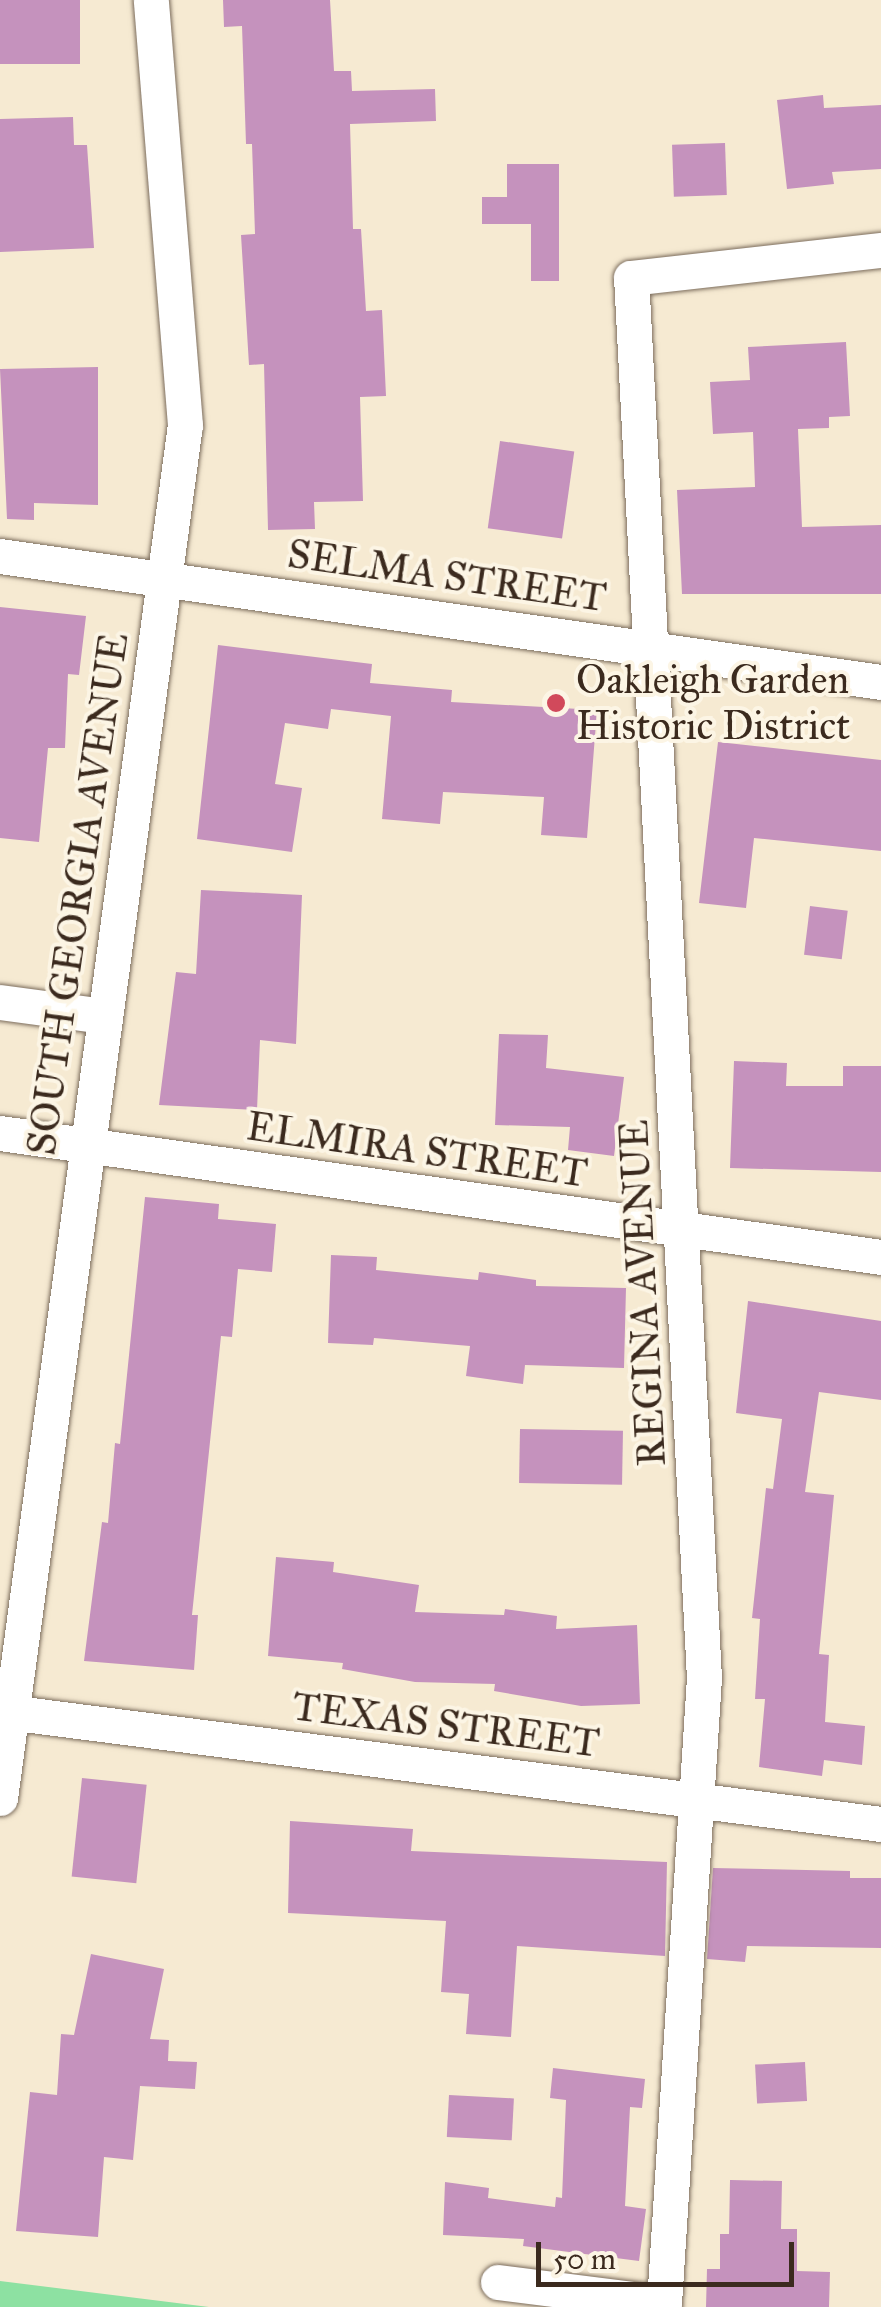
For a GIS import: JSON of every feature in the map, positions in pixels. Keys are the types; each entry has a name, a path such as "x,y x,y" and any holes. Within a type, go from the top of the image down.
{"street":[{"name":"SOUTH GEORGIA AVENUE","path":"0,1798 5,1711 88,1146 185,425 151,0"},
{"name":"REGINA AVENUE","path":"498,2282 664,2303 693,1799 704,1678 684,1230 632,278 881,250"},
{"name":"SELMA STREET","path":"0,556 881,682"},
{"path":"0,1002 104,1016"},
{"name":"ELMIRA STREET","path":"0,1133 881,1257"},
{"name":"TEXAS STREET","path":"5,1711 881,1824"}],"green space":[{"path":"0,2281 209,2307 0,2307"}],"building":[{"path":"0,0 80,0 80,64 0,64"},
{"path":"223,0 330,0 334,71 351,71 352,91 435,89 436,121 350,124 353,229 361,229 366,311 382,310 386,396 360,397 363,501 314,502 315,529 268,530 264,364 249,365 241,235 255,234 252,144 246,144 242,26 224,27"},
{"path":"823,95 824,108 881,105 881,169 832,172 834,184 787,189 777,100"},
{"path":"73,117 74,145 87,145 94,248 0,252 0,119"},
{"path":"725,143 727,195 674,197 672,145"},
{"path":"507,164 559,164 559,281 531,281 531,224 482,224 482,197 507,197"},
{"path":"846,342 850,416 829,417 829,428 798,429 802,527 881,525 881,594 682,594 677,490 755,487 753,432 713,434 710,382 750,380 748,347"},
{"path":"98,367 98,505 34,503 34,520 7,519 0,369"},
{"path":"500,441 574,451 562,539 488,528"},
{"path":"0,607 86,616 79,675 68,674 65,748 48,748 39,842 0,838"},
{"path":"218,645 372,664 370,683 452,690 451,702 597,710 587,838 541,835 544,797 443,792 440,824 382,819 391,716 331,709 328,729 285,723 275,784 302,788 292,852 197,839"},
{"path":"718,742 881,760 881,851 754,838 746,908 699,903"},
{"path":"201,890 302,895 296,1044 260,1040 257,1110 159,1105 176,972 196,974"},
{"path":"810,906 848,911 842,959 804,955"},
{"path":"499,1034 548,1035 546,1068 624,1077 614,1156 568,1150 570,1127 495,1125"},
{"path":"734,1061 787,1063 786,1086 843,1086 843,1066 881,1066 881,1172 730,1168"},
{"path":"145,1197 219,1204 218,1219 276,1224 272,1272 238,1269 232,1337 221,1336 192,1615 198,1615 194,1670 84,1661 102,1522 108,1523 115,1443 120,1444"},
{"path":"331,1255 377,1257 376,1270 478,1280 479,1272 536,1280 536,1286 626,1288 624,1368 525,1365 523,1384 466,1376 470,1346 374,1338 373,1345 328,1343"},
{"path":"748,1301 881,1321 881,1400 819,1392 805,1492 834,1495 819,1654 829,1655 825,1722 865,1726 862,1765 824,1760 822,1776 759,1767 765,1699 755,1699 760,1619 752,1618 766,1488 773,1489 782,1419 736,1413"},
{"path":"520,1429 623,1431 622,1485 519,1483"},
{"path":"276,1557 334,1562 333,1572 419,1585 415,1612 504,1615 505,1609 557,1616 556,1629 637,1625 640,1704 581,1706 494,1691 495,1684 415,1682 342,1669 343,1663 268,1656"},
{"path":"82,1778 147,1785 136,1883 72,1876"},
{"path":"290,1821 413,1829 411,1851 667,1862 665,1956 517,1946 511,2037 466,2034 469,1994 441,1992 446,1921 288,1913"},
{"path":"713,1868 850,1871 850,1878 881,1878 881,1948 747,1946 745,1962 707,1959"},
{"path":"91,1954 164,1969 150,2039 169,2040 168,2061 197,2062 195,2089 140,2086 133,2160 104,2157 98,2237 16,2231 30,2092 57,2095 61,2034 74,2035"},
{"path":"805,2062 807,2101 757,2104 755,2065"},
{"path":"553,2068 645,2079 642,2108 630,2107 625,2206 646,2209 639,2261 523,2246 524,2239 443,2235 445,2182 489,2188 488,2198 555,2207 556,2197 562,2198 566,2100 550,2098"},
{"path":"449,2095 514,2098 512,2140 447,2137"},
{"path":"730,2180 782,2181 781,2229 797,2229 797,2271 830,2272 829,2307 706,2307 707,2269 720,2269 720,2234 729,2234"}],"place":[{"name":"Oakleigh Garden Historic District","path":"556,703"}]}
